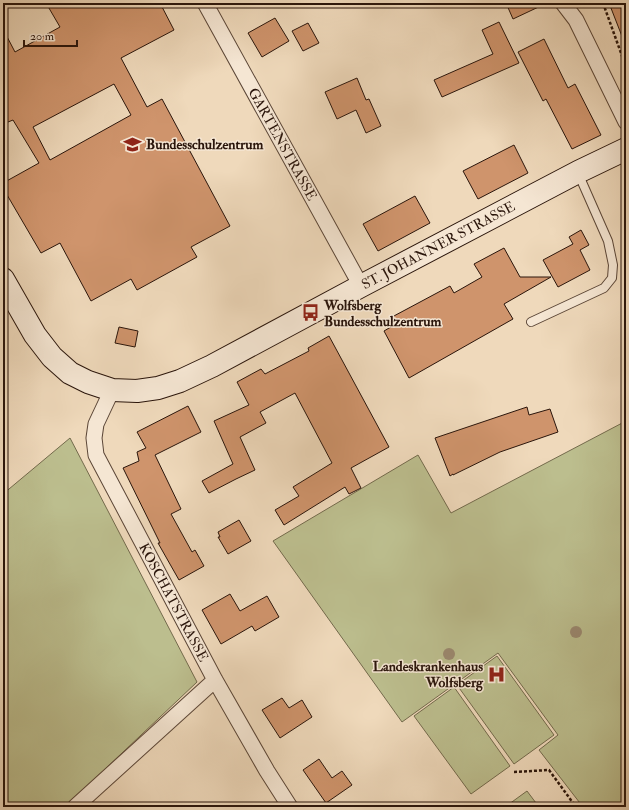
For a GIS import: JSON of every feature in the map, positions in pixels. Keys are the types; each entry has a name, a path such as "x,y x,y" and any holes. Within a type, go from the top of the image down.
{"street":[{"name":"GARTENSTRASSE","path":"205,3 362,286"},
{"path":"563,3 576,20 626,122"},
{"name":"ST. JOHANNER STRASSE","path":"3,279 35,335 52,357 70,373 88,382 112,390 137,391 158,388 180,381 212,366 578,172 626,149"},
{"name":"KOSCHATSTRASSE","path":"112,390 96,424 94,438 96,455 215,680 267,771 290,807"},
{"path":"75,807 215,680"}],"lane":[{"path":"531,322 604,288 612,278 614,265 608,241 578,172"}],"path":[{"path":"603,3 626,67"},
{"path":"514,772 549,770 576,807"}],"green space":[{"name":"Landeskrankenhaus Wolfsberg","path":"626,421 626,807 583,807 539,750 558,735 498,653 402,722 273,541 418,455 451,513"},
{"path":"70,438 197,682 65,807 3,807 3,494"},
{"path":"497,656 554,735 514,764 457,685"},
{"path":"454,687 510,766 471,794 414,716"},
{"path":"527,791 539,807 505,807"}],"building":[{"name":"Bundesschulzentrum","path":"46,3 160,3 174,30 121,58 147,107 162,99 230,226 191,247 197,257 137,290 131,279 91,301 60,243 41,253 3,188 3,183 39,163 13,120 3,124 3,29 15,52 60,27","holes":["114,84 131,115 50,160 33,127"]},
{"path":"506,3 547,3 513,19"},
{"path":"609,3 626,3 626,44 625,44"},
{"path":"275,18 289,41 262,57 248,33"},
{"path":"499,22 519,63 442,97 434,80 493,54 482,30"},
{"path":"308,23 319,43 303,51 292,31"},
{"path":"544,39 568,88 575,84 601,135 572,149 546,99 543,101 518,52"},
{"path":"357,78 366,100 369,99 381,126 366,133 356,110 337,119 325,92"},
{"path":"514,145 528,173 478,199 463,171"},
{"path":"415,196 430,223 378,251 363,224"},
{"path":"581,230 589,245 580,250 590,270 558,287 543,260 573,244 569,237"},
{"path":"504,248 520,277 551,277 504,304 513,319 409,378 384,331 396,324 392,317 450,286 454,293 482,277 474,264"},
{"path":"119,327 138,331 135,347 115,343"},
{"path":"329,336 389,447 351,468 361,488 349,494 345,487 284,525 275,510 299,496 293,487 332,463 295,393 260,412 266,423 240,437 255,470 209,493 202,481 233,464 214,421 249,405 237,382 261,369 265,374 309,351 308,348"},
{"path":"188,406 201,432 155,455 181,509 171,514 192,552 195,550 204,566 179,580 158,543 160,543 123,468 139,461 137,452 146,448 137,432"},
{"path":"527,407 529,415 550,409 558,432 500,452 450,476 435,438"},
{"path":"239,520 251,541 228,554 218,537 220,537 218,532"},
{"path":"230,594 240,611 267,596 279,617 255,631 252,626 221,644 202,610"},
{"path":"282,698 289,708 302,700 312,717 280,738 262,710"},
{"path":"319,759 332,778 342,771 352,785 326,803 303,770"}],"place":[{"name":"Bundesschulzentrum","path":"133,144"},
{"name":"Wolfsberg Bundesschulzentrum","path":"311,313"},
{"name":"Landeskrankenhaus Wolfsberg","path":"496,674"}]}
